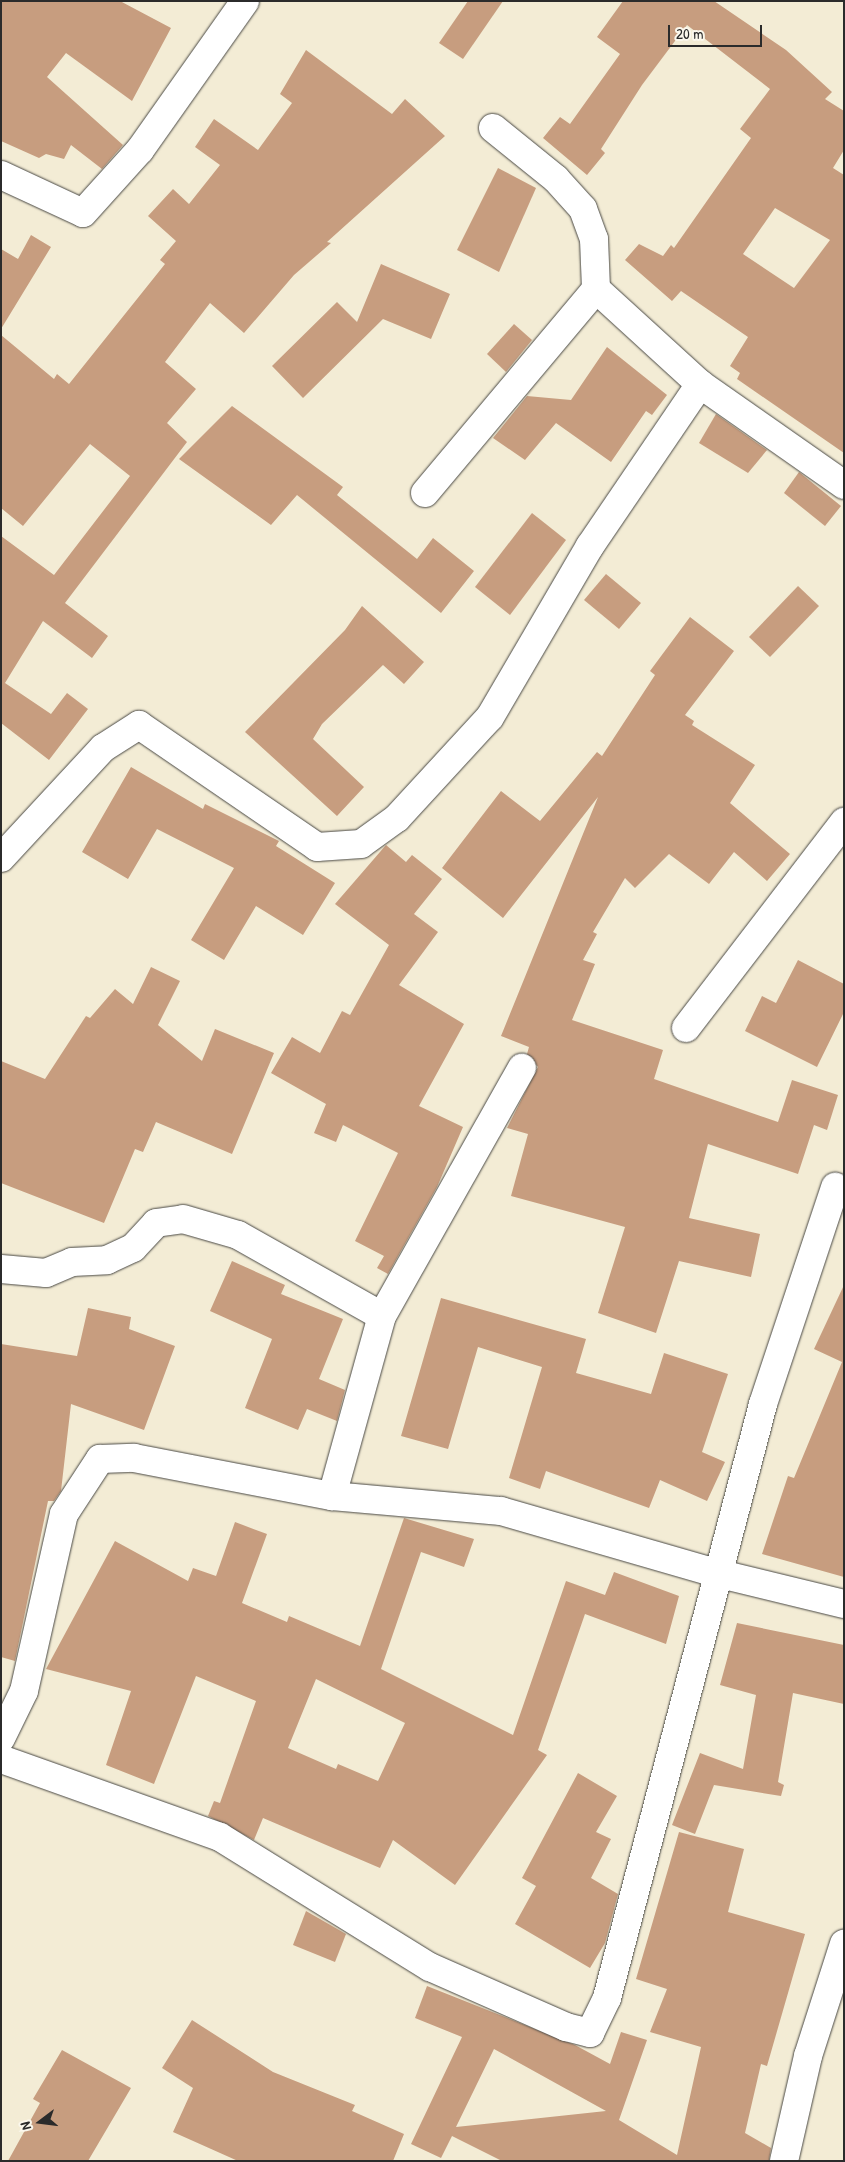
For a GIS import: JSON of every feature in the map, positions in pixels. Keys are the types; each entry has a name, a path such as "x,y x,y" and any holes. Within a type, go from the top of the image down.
{"street":[{"path":"1,175 83,213 140,150 245,1"},
{"path":"425,493 596,289 594,239 583,209 556,180 493,128"},
{"path":"596,289 700,384 844,485"},
{"path":"1,858 103,748 139,725 317,847 361,844 397,818 490,716 590,546 700,384"},
{"path":"686,1028 844,822"},
{"path":"332,1496 382,1316 522,1068"},
{"path":"1,1759 220,1837 430,1967 566,2027 590,2033 607,1998 716,1573 763,1404 835,1187"},
{"path":"1,1269 46,1273 72,1262 107,1260 133,1248 156,1223 183,1219 238,1235 382,1316"},
{"path":"1,1738 24,1691 64,1514 100,1459 134,1458 332,1496 501,1510 716,1573 844,1604"},
{"path":"784,2161 808,2056 844,1944"}],"building":[{"path":"1,1 120,1 171,28 132,101 66,53 47,77 123,145 102,169 71,145 64,159 46,154 39,158 1,141"},
{"path":"468,1 503,1 463,59 439,43"},
{"path":"623,1 714,1 786,50 832,92 825,99 844,111 844,150 833,168 844,175 844,453 737,379 740,373 730,366 748,337 681,291 672,301 625,260 639,244 663,256 671,245 674,248 751,138 740,129 770,89 687,25 642,85 601,149 605,153 587,175 543,138 560,117 570,124 620,54 597,37","holes":["775,208 830,240 794,288 743,254"]},
{"path":"306,50 392,114 405,99 445,136 327,242 331,243 294,275 244,333 210,303 165,362 196,389 167,423 187,442 65,603 108,636 92,658 43,621 5,683 51,714 67,693 88,709 49,760 1,723 1,536 54,575 130,476 90,444 23,526 1,508 1,335 54,379 57,374 69,384 165,264 160,260 176,241 148,216 173,189 189,204 220,165 195,147 214,119 258,150 292,103 280,94"},
{"path":"498,168 536,188 499,272 457,250"},
{"path":"31,235 51,247 1,329 1,249 18,259"},
{"path":"381,264 450,294 431,339 383,319 303,398 272,366 337,302 357,322"},
{"path":"514,324 532,340 506,372 487,354"},
{"path":"607,347 667,395 652,415 646,411 611,462 556,423 525,460 493,438 527,396 571,400"},
{"path":"232,406 343,487 337,495 417,559 433,538 474,571 441,613 297,495 271,525 179,459"},
{"path":"716,414 767,450 748,473 699,443"},
{"path":"799,472 841,506 825,526 784,493"},
{"path":"532,513 566,540 510,615 475,587"},
{"path":"606,574 641,603 619,629 584,600"},
{"path":"798,586 819,606 770,657 749,637"},
{"path":"362,606 424,662 404,684 383,665 322,724 313,739 364,787 337,816 245,732 345,630"},
{"path":"690,617 734,651 685,715 694,721 692,725 755,765 730,803 790,854 767,881 734,852 709,884 669,854 635,888 625,878 593,932 597,934 583,960 595,964 572,1020 663,1050 654,1079 778,1122 792,1080 838,1095 827,1130 814,1125 798,1174 708,1144 689,1218 760,1234 751,1277 679,1261 656,1333 598,1313 625,1227 511,1196 528,1134 507,1128 538,1067 527,1054 529,1047 501,1036 598,797 503,918 442,868 501,791 540,821 597,752 602,756 655,675 650,671"},
{"path":"131,767 203,809 205,804 279,841 276,846 335,883 303,935 256,906 224,960 191,940 234,868 157,829 128,879 82,852"},
{"path":"386,845 406,862 412,855 442,879 414,914 438,932 399,985 464,1024 419,1106 463,1127 437,1187 388,1274 377,1268 384,1256 355,1241 398,1153 343,1125 336,1142 314,1133 326,1104 271,1073 292,1037 320,1053 342,1011 350,1015 389,945 335,904"},
{"path":"798,960 844,984 844,1012 817,1067 745,1031 762,996 776,1003"},
{"path":"151,967 180,981 158,1025 202,1061 215,1029 274,1053 232,1154 156,1122 143,1152 135,1149 104,1223 1,1183 1,1061 45,1079 86,1016 90,1018 115,989 133,1004"},
{"path":"232,1261 285,1285 281,1294 343,1319 319,1379 345,1390 337,1421 307,1409 298,1430 245,1408 272,1339 210,1311"},
{"path":"844,1285 844,1577 762,1554 788,1476 794,1478 842,1362 814,1349"},
{"path":"441,1298 586,1339 576,1373 651,1394 664,1353 728,1374 702,1452 725,1462 707,1501 660,1480 649,1508 546,1471 540,1489 509,1478 542,1367 478,1347 448,1449 401,1436"},
{"path":"88,1308 131,1317 129,1329 175,1346 144,1430 71,1404 61,1491 54,1501 48,1501 15,1661 1,1657 1,1344 77,1356"},
{"path":"404,1518 474,1539 464,1567 421,1552 381,1669 513,1735 566,1581 605,1595 614,1572 679,1596 666,1644 585,1614 538,1750 547,1755 455,1885 393,1840 380,1868 263,1818 254,1840 208,1816 214,1801 220,1803 256,1701 196,1676 154,1784 106,1765 131,1691 46,1669 115,1541 188,1581 193,1568 216,1576 235,1522 267,1534 242,1603 287,1622 289,1616 360,1646","holes":["316,1679 405,1723 378,1781 338,1764 336,1769 288,1748"]},
{"path":"737,1623 844,1645 844,1704 793,1693 778,1782 784,1785 781,1796 714,1785 695,1834 672,1825 700,1753 743,1769 756,1695 720,1685"},
{"path":"578,1773 617,1796 596,1832 611,1839 591,1878 618,1894 605,1943 590,1968 515,1924 536,1886 522,1878"},
{"path":"679,1832 744,1849 728,1912 805,1934 767,2066 761,2064 745,2133 771,2148 769,2161 502,2161 452,2136 441,2158 411,2144 462,2037 415,2018 427,1986 575,2045 610,2064 621,2032 647,2040 619,2120 677,2155 701,2047 650,2032 667,1989 636,1979","holes":["494,2049 606,2111 456,2127"]},
{"path":"306,1911 346,1934 335,1962 293,1945"},
{"path":"192,2020 273,2072 355,2105 352,2111 404,2134 393,2161 238,2161 173,2132 193,2088 162,2068"},
{"path":"62,2050 131,2088 88,2161 8,2161 40,2103 33,2099"}]}
